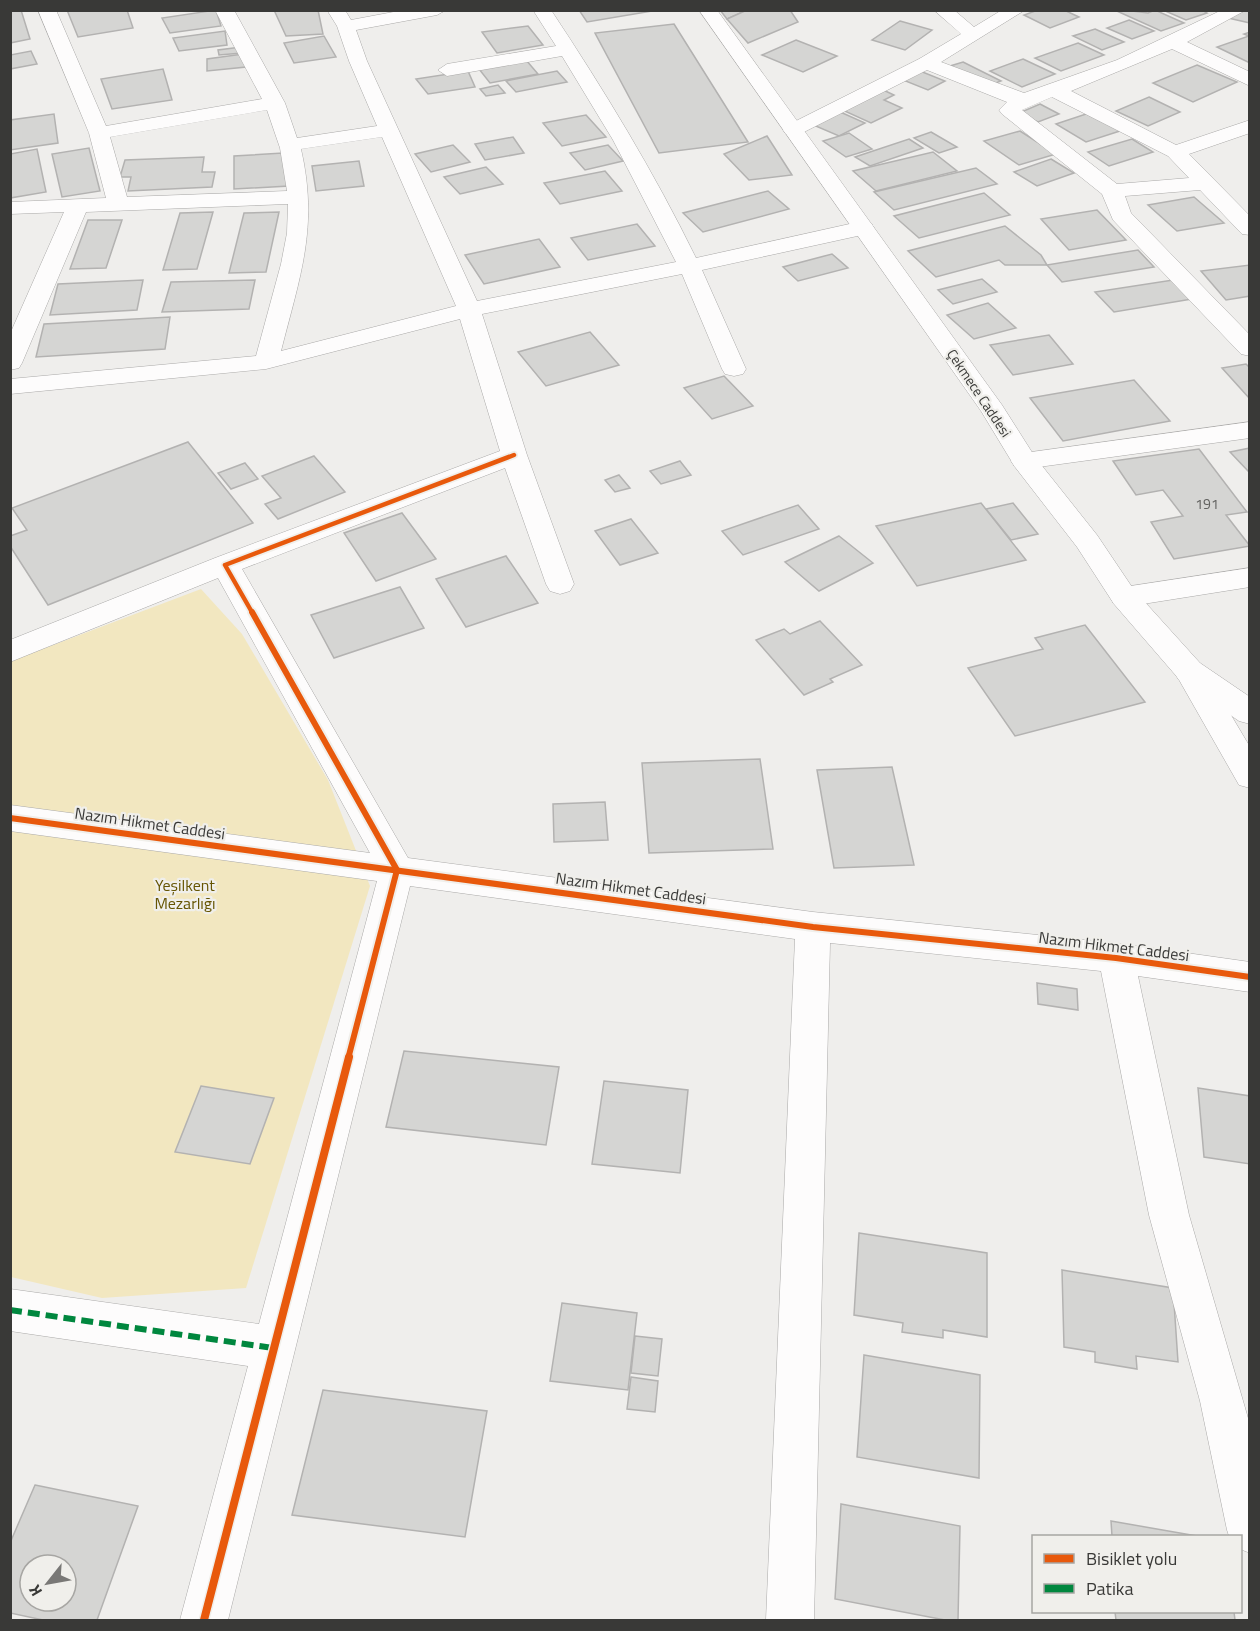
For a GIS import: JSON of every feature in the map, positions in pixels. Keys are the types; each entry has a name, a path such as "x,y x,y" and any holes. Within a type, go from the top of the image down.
{"street":[{"path":"47,10 99,133 118,204"},
{"path":"224,10 230,17 275,103 297,179 298,232 266,362"},
{"path":"438,10 341,18 469,310 514,455 560,584"},
{"path":"542,10 636,158 690,267 734,369"},
{"name":"Çekmece Caddesi","path":"708,10 993,410 1024,461 1087,541 1124,597 1189,671 1250,776"},
{"path":"943,10 973,35"},
{"path":"793,130 926,63 1016,10"},
{"path":"926,63 1010,97 1023,99 1056,91 1174,43 1237,10"},
{"path":"1174,43 1250,80"},
{"path":"447,70 568,50"},
{"path":"1056,91 1175,152 1250,229"},
{"path":"1023,99 1009,110 1112,191 1121,215 1250,350"},
{"path":"99,133 275,103"},
{"path":"1175,152 1248,128"},
{"path":"288,145 389,130"},
{"path":"1112,191 1207,183"},
{"path":"10,208 297,197"},
{"path":"10,363 78,206"},
{"path":"10,387 266,362 469,310 690,267 863,228"},
{"path":"1024,461 1250,429"},
{"path":"10,652 225,565 514,455"},
{"path":"204,1620 397,870 225,565"},
{"path":"1124,597 1250,578"},
{"path":"1189,671 1250,713"},
{"name":"Nazım Hikmet Caddesi","path":"10,818 813,927 1116,958 1250,977"},
{"path":"790,1620 813,927"},
{"path":"1116,958 1169,1215 1222,1401 1250,1530"},
{"path":"10,1310 273,1348"}],"green space":[{"name":"Yeşilkent Mezarlığı","path":"201,589 242,634 328,780 370,886 246,1288 102,1298 11,1277 11,661"}],"building":[{"path":"10,10 21,10 30,39 10,43"},
{"path":"67,10 127,10 133,28 78,37"},
{"path":"216,10 221,26 170,33 162,18"},
{"path":"274,10 318,10 323,34 286,36"},
{"path":"579,10 658,10 587,22"},
{"path":"720,10 747,10 727,19"},
{"path":"747,10 790,10 798,22 748,43 727,19"},
{"path":"1038,10 1064,10 1079,17 1050,28 1024,15"},
{"path":"1124,10 1148,13 1155,10 1184,23 1161,31 1119,12"},
{"path":"1163,10 1202,10 1207,13 1186,20"},
{"path":"1250,10 1250,23 1228,18"},
{"path":"1129,20 1154,31 1132,39 1107,28"},
{"path":"900,21 932,30 905,50 872,40"},
{"path":"674,24 748,142 659,153 595,33"},
{"path":"528,26 543,45 497,53 482,32"},
{"path":"1095,29 1124,42 1102,50 1073,36"},
{"path":"225,31 227,45 179,51 173,38"},
{"path":"1250,32 1250,63 1217,47 1249,36 1244,34"},
{"path":"324,36 336,57 294,63 284,43"},
{"path":"796,40 837,56 803,72 762,55"},
{"path":"1078,43 1104,55 1061,71 1035,58"},
{"path":"241,47 242,53 219,55 218,50"},
{"path":"31,51 37,64 10,69 10,55"},
{"path":"243,54 246,67 207,71 207,59"},
{"path":"1023,59 1055,74 1022,87 990,71"},
{"path":"526,60 538,74 490,83 479,69"},
{"path":"963,62 1001,81 988,86 950,66"},
{"path":"1197,65 1237,82 1193,102 1153,83"},
{"path":"163,69 172,100 112,109 101,79"},
{"path":"468,71 475,87 428,94 416,79"},
{"path":"557,71 567,82 516,92 506,81"},
{"path":"920,71 945,81 928,90 903,80"},
{"path":"498,85 505,93 486,96 480,89"},
{"path":"879,88 894,95 884,100 902,108 871,123 838,108"},
{"path":"1149,97 1180,112 1148,126 1116,111"},
{"path":"1040,104 1059,114 1038,122 1019,113"},
{"path":"838,111 865,123 839,136 811,124"},
{"path":"1092,112 1123,130 1086,142 1056,124"},
{"path":"54,114 58,143 10,150 10,120"},
{"path":"586,115 606,137 562,146 543,123"},
{"path":"1020,131 1056,154 1019,165 984,141"},
{"path":"931,132 957,147 939,153 914,138"},
{"path":"849,133 872,149 846,157 823,141"},
{"path":"767,136 792,175 749,180 724,154"},
{"path":"513,137 524,153 485,160 475,144"},
{"path":"909,139 923,148 870,166 855,157"},
{"path":"1132,139 1153,152 1109,166 1088,152"},
{"path":"453,145 470,162 431,172 415,154"},
{"path":"608,145 623,161 585,170 570,153"},
{"path":"89,148 100,191 62,197 52,154"},
{"path":"37,149 46,192 10,198 10,154"},
{"path":"933,152 957,171 876,191 853,171"},
{"path":"283,153 289,186 234,189 234,156"},
{"path":"204,157 202,172 215,172 212,187 128,191 131,177 120,177 125,160"},
{"path":"1051,159 1074,173 1037,186 1014,172"},
{"path":"359,161 364,186 316,191 312,166"},
{"path":"486,167 503,184 460,194 444,177"},
{"path":"976,168 997,184 894,210 874,192"},
{"path":"605,171 622,191 560,204 544,183"},
{"path":"768,191 789,209 703,232 683,213"},
{"path":"984,193 1010,215 919,238 894,216"},
{"path":"1194,197 1224,223 1177,231 1148,205"},
{"path":"1097,210 1126,240 1069,250 1041,219"},
{"path":"213,212 197,269 163,270 180,213"},
{"path":"279,212 266,272 229,273 244,213"},
{"path":"88,220 122,220 106,268 70,269"},
{"path":"637,224 655,246 588,260 571,238"},
{"path":"1005,226 1041,255 1047,265 1005,265 999,260 936,277 908,251"},
{"path":"539,239 560,267 484,284 465,255"},
{"path":"1138,250 1154,267 1062,282 1047,265"},
{"path":"832,254 848,268 798,281 783,267"},
{"path":"1250,265 1250,296 1226,300 1201,271"},
{"path":"982,279 997,292 953,304 938,290"},
{"path":"143,280 137,310 50,315 58,284"},
{"path":"255,280 249,309 162,312 171,282"},
{"path":"1173,280 1192,299 1114,312 1095,292"},
{"path":"988,303 1016,328 974,339 947,315"},
{"path":"170,317 165,349 36,357 44,324"},
{"path":"590,332 619,365 546,386 518,352"},
{"path":"1049,335 1073,364 1013,375 990,345"},
{"path":"1246,364 1250,368 1250,399 1222,368"},
{"path":"724,376 753,406 712,419 684,388"},
{"path":"1134,380 1170,421 1063,441 1030,398"},
{"path":"188,442 253,523 48,605 10,546 10,536 27,530 12,508"},
{"path":"1250,448 1250,473 1230,452"},
{"path":"1199,449 1247,512 1226,515 1250,546 1174,559 1151,522 1183,516 1163,490 1136,495 1113,461"},
{"path":"314,456 345,492 278,519 265,504 281,498 262,476"},
{"path":"680,461 691,475 661,484 650,471"},
{"path":"245,463 258,479 231,489 218,473"},
{"path":"619,475 630,488 615,492 605,480"},
{"path":"981,503 1026,560 917,586 876,526"},
{"path":"1013,503 1038,534 1011,540 986,509"},
{"path":"798,505 819,529 743,555 722,531"},
{"path":"402,513 436,559 376,581 344,533"},
{"path":"631,519 658,553 620,565 595,531"},
{"path":"839,536 873,563 819,591 785,562"},
{"path":"506,556 538,603 466,627 436,579"},
{"path":"400,587 424,628 334,658 311,615"},
{"path":"820,621 862,665 830,679 833,682 804,695 756,640 784,629 790,634"},
{"path":"1085,625 1145,702 1015,736 968,668 1043,649 1035,638"},
{"path":"760,759 773,849 649,853 642,763"},
{"path":"892,767 914,865 834,868 817,770"},
{"path":"605,802 608,840 554,842 553,804"},
{"path":"1037,983 1077,989 1078,1010 1038,1004"},
{"path":"404,1051 559,1067 546,1145 386,1127"},
{"path":"604,1081 688,1090 680,1173 592,1164"},
{"path":"201,1086 274,1098 250,1164 175,1152"},
{"path":"1198,1088 1250,1096 1250,1164 1204,1157"},
{"path":"859,1233 987,1253 987,1337 943,1330 943,1338 902,1332 903,1323 854,1315"},
{"path":"1062,1270 1173,1288 1178,1362 1136,1356 1137,1369 1095,1362 1095,1352 1064,1347"},
{"path":"562,1303 637,1313 628,1390 550,1381"},
{"path":"635,1336 662,1339 658,1376 631,1373"},
{"path":"864,1355 980,1375 979,1478 857,1457"},
{"path":"631,1377 658,1381 655,1412 627,1409"},
{"path":"323,1390 487,1411 465,1537 292,1515"},
{"path":"35,1485 138,1506 97,1620 43,1620 10,1613 10,1543"},
{"path":"841,1504 960,1526 958,1620 945,1620 835,1599"},
{"path":"1111,1521 1191,1535 1112,1535"},
{"path":"1115,1613 1234,1613 1235,1620 1116,1620"}],"marked path":[{"path":"10,1310 273,1348"}],"cycle path":[{"path":"204,1620 397,870 225,565 514,455"},
{"path":"10,818 813,927 1116,958 1250,977"}]}
